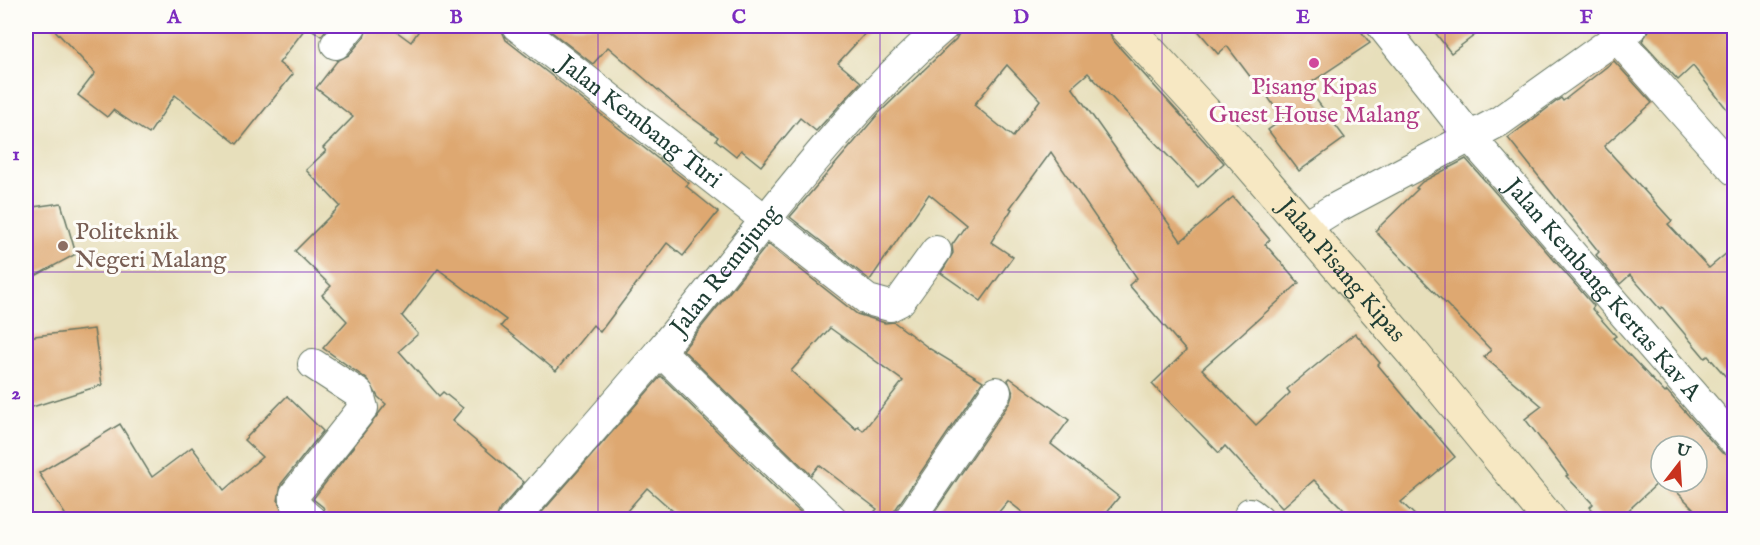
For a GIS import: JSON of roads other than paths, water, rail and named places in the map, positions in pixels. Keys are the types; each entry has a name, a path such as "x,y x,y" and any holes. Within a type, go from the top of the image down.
{"street":[{"name":"Jalan Kembang Turi","path":"517,26 868,300 890,306 900,301 936,251"},
{"name":"Jalan Remujung","path":"513,519 660,351 763,220 883,85 944,26"},
{"name":"Jalan Pisang Kipas","path":"1126,26 1204,111 1411,351 1550,519"},
{"name":"Jalan Kembang Kertas Kav A","path":"1382,26 1471,138 1734,441"},
{"path":"1303,228 1332,210 1500,121 1625,32 1734,170"},
{"path":"660,351 833,519"},
{"path":"311,519 298,508 294,501 295,494 363,408 359,394 313,364"},
{"path":"909,519 996,392"}],"place":[{"name":"Pisang Kipas Guest House Malang","path":"1314,63"},
{"name":"Politeknik Negeri Malang","path":"63,246"}]}
